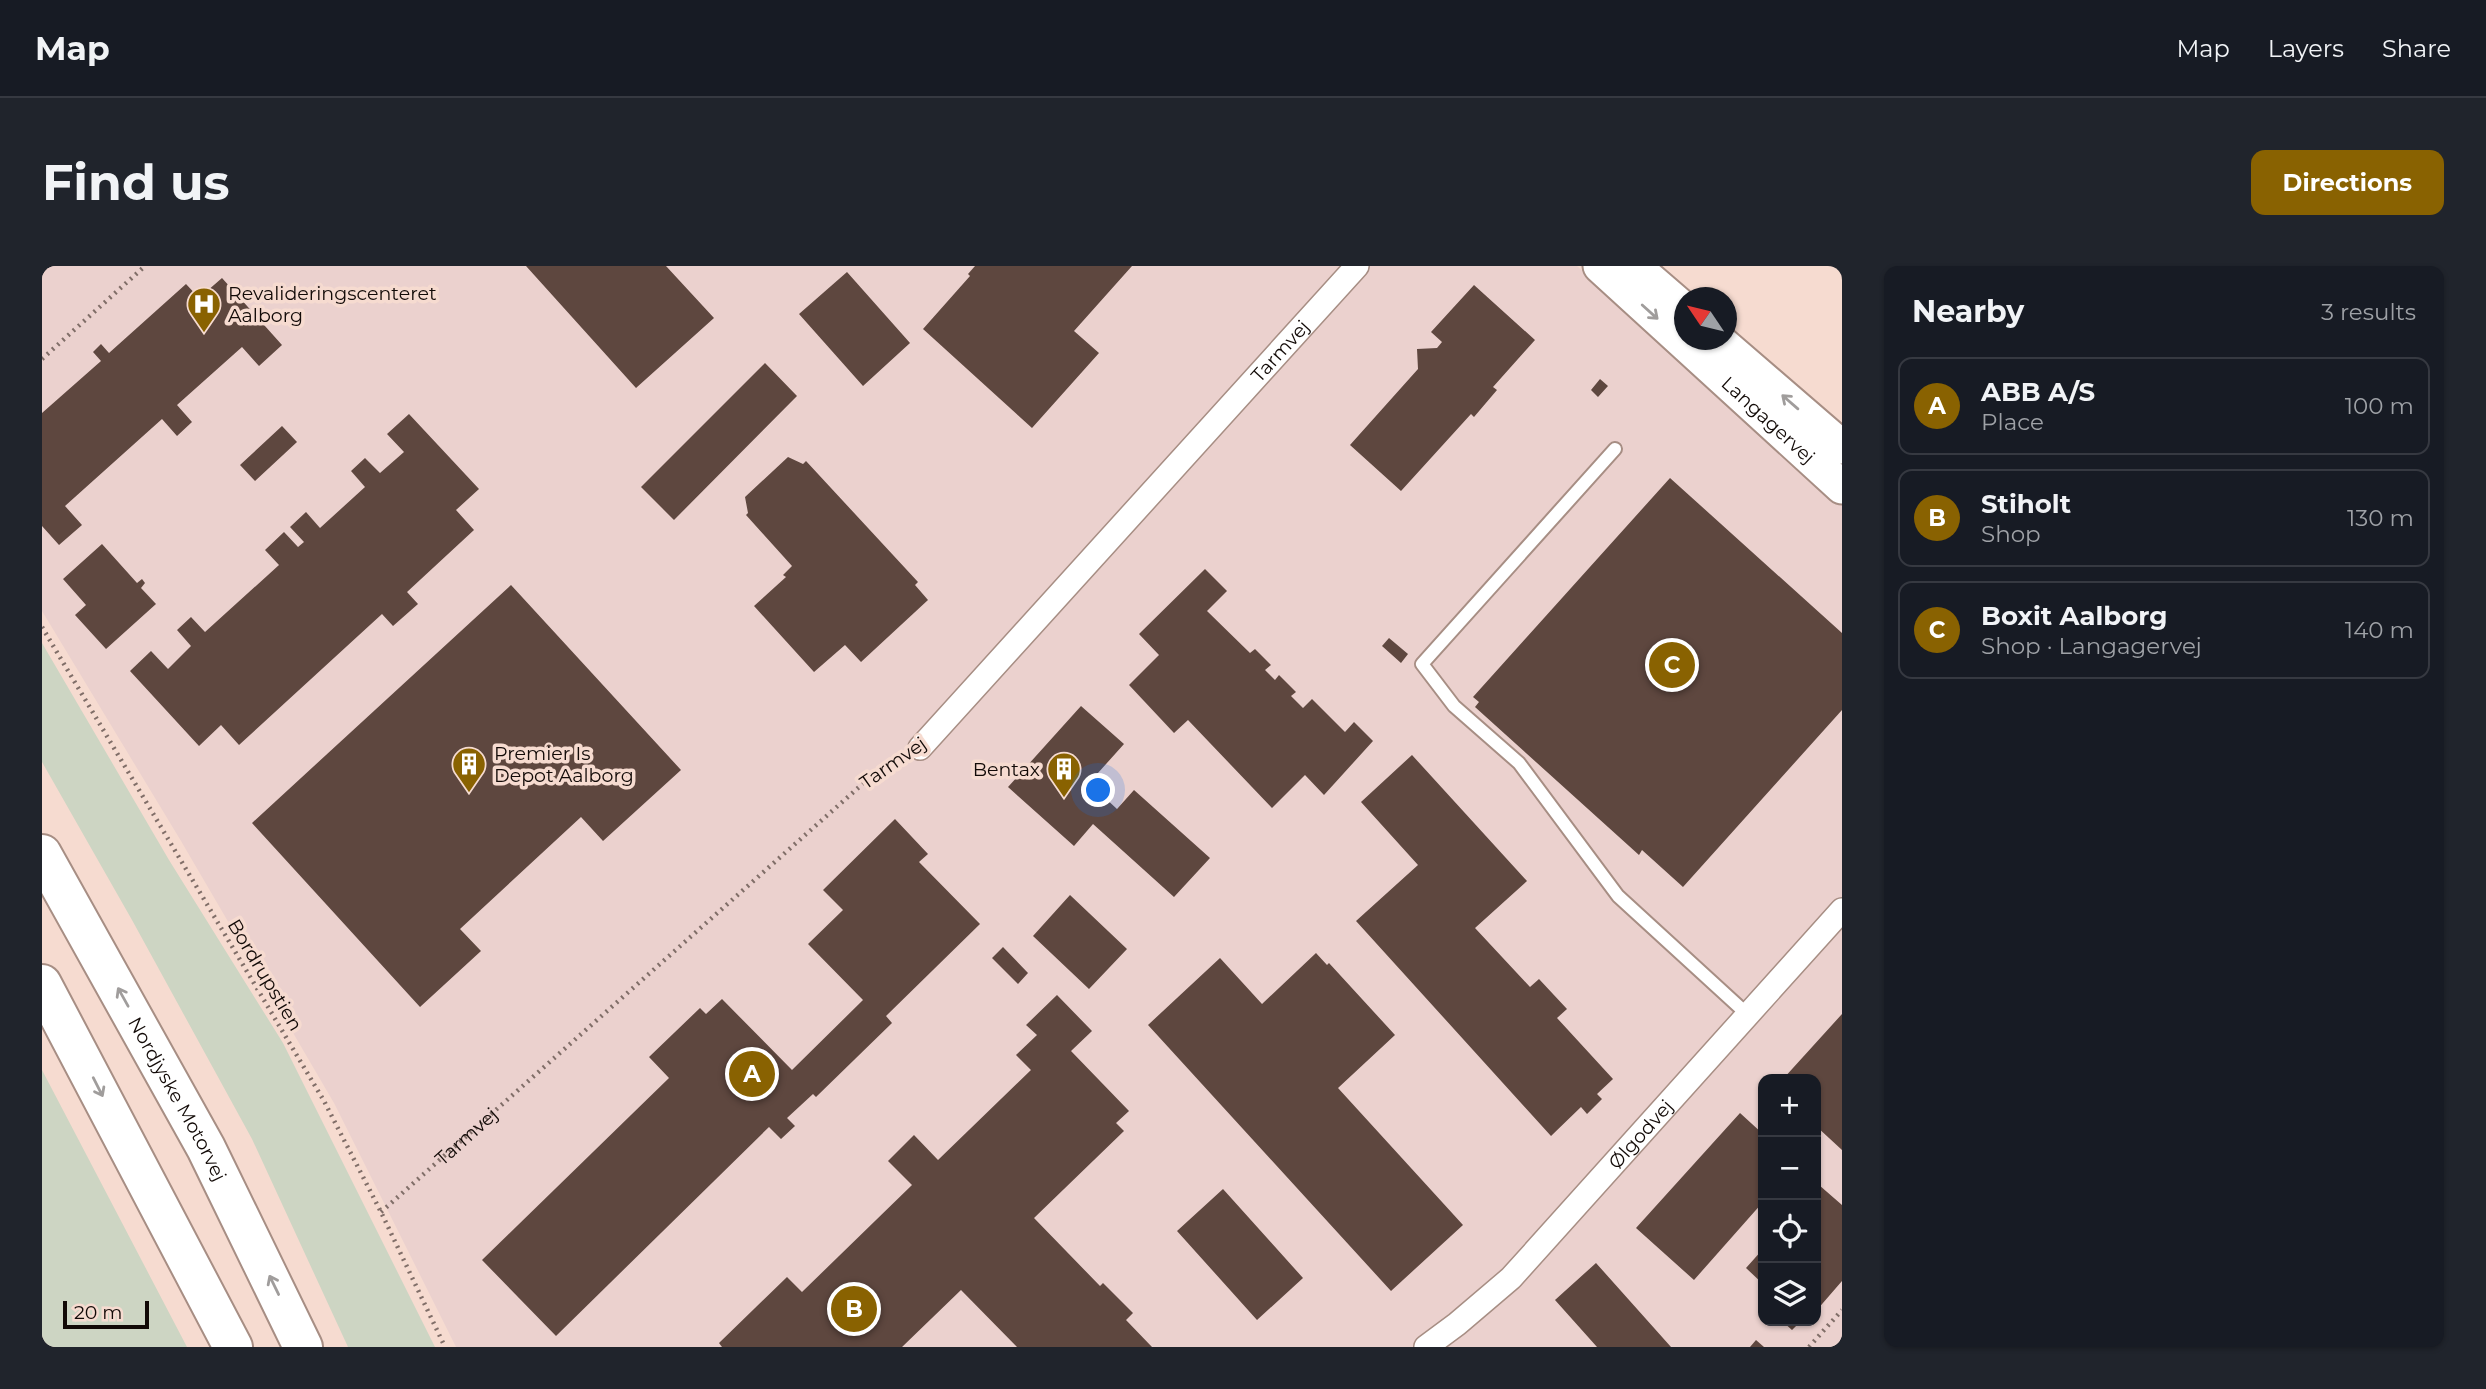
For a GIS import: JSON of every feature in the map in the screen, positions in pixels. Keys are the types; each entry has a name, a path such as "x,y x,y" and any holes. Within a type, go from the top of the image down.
{"highway":[{"name":"Nordjyske Motorvej","path":"42,854 206,1148 303,1347"},
{"path":"42,984 233,1347"}],"street":[{"name":"Tarmvej","path":"920,748 1357,266"},
{"name":"Langagervej","path":"1600,266 1842,487"},
{"path":"1634,266 1674,301"},
{"name":"Langagervej","path":"1730,350 1842,447"},
{"name":"Ølgodvej","path":"1426,1347 1511,1278 1842,910"}],"lane":[{"path":"1615,449 1422,664 1454,706 1519,764 1618,897 1748,1015"}],"path":[{"path":"42,359 145,266"},
{"name":"Bordrupstien","path":"42,627 324,1101 445,1347"},
{"name":"Tarmvej","path":"381,1213 876,772 920,748"},
{"path":"1810,1347 1842,1310"}],"shaded area":[{"path":"42,266 1577,266 1842,499 1842,1347 456,1347 334,1103 181,841 42,611"}],"green space":[{"path":"42,643 169,860 283,1043 435,1347 348,1347 252,1139 42,762"},
{"path":"42,1070 187,1347 42,1347"}],"building":[{"path":"526,266 666,266 714,318 636,388"},
{"path":"975,266 1132,266 1074,331 1099,353 1032,428 923,329 970,276 968,274"},
{"path":"847,272 910,343 863,386 799,314"},
{"path":"222,278 282,345 259,366 242,347 177,405 192,422 177,436 162,419 65,506 82,525 59,545 42,526 42,413 101,361 93,352 101,344 109,353 186,284 199,298"},
{"path":"1474,285 1535,340 1493,387 1497,390 1474,417 1471,414 1401,491 1350,445 1418,369 1417,349 1437,348 1442,342 1431,332"},
{"path":"765,363 797,396 674,520 641,487"},
{"path":"1600,379 1608,386 1598,397 1591,390"},
{"path":"409,414 479,489 456,510 474,530 407,592 418,604 393,626 382,614 239,745 221,725 199,746 130,671 151,651 168,669 191,646 177,630 191,617 205,632 279,565 265,550 284,532 298,547 304,542 290,527 306,512 320,528 365,487 351,471 365,458 380,473 404,452 387,434"},
{"path":"282,426 297,442 255,481 240,465"},
{"path":"788,457 803,464 806,461 918,582 915,585 928,600 861,662 845,645 814,672 754,606 786,577 783,575 792,566 746,515 748,513 745,497"},
{"path":"1670,478 1842,633 1842,710 1683,887 1642,850 1639,855 1475,707 1479,702 1473,697"},
{"path":"102,544 137,583 142,579 145,583 141,588 156,604 106,649 75,615 86,605 63,579"},
{"path":"1205,569 1227,591 1207,611 1250,653 1255,649 1271,665 1265,670 1275,680 1279,675 1296,692 1291,696 1303,708 1312,699 1345,732 1354,722 1373,741 1324,795 1305,775 1272,808 1188,720 1174,733 1129,685 1159,655 1139,634"},
{"name":"Premier Is Depot Aalborg","path":"511,585 681,770 603,841 581,817 460,929 481,951 420,1007 252,823"},
{"path":"1389,638 1408,654 1401,663 1382,646"},
{"name":"Bentax","path":"1081,706 1124,744 1089,783 1117,809 1134,790 1210,858 1174,897 1093,824 1074,846 1008,787"},
{"path":"1412,755 1527,881 1475,928 1530,987 1539,979 1567,1009 1557,1018 1613,1079 1597,1094 1602,1099 1587,1114 1581,1107 1551,1136 1356,921 1418,865 1361,802"},
{"path":"895,819 928,854 919,862 980,924 886,1016 892,1023 816,1097 813,1094 787,1118 795,1126 781,1139 769,1127 556,1336 482,1260 669,1078 649,1057 700,1008 706,1014 722,999 792,1070 863,1000 808,944 843,910 823,890"},
{"path":"1070,895 1127,949 1089,989 1033,936"},
{"path":"1003,947 1028,973 1018,984 992,958"},
{"path":"1316,953 1327,965 1329,963 1395,1035 1338,1088 1463,1225 1391,1291 1148,1025 1220,958 1262,1004"},
{"path":"1057,995 1092,1031 1071,1051 1129,1111 1116,1123 1124,1131 1034,1218 1100,1286 1103,1283 1133,1313 1126,1320 1152,1347 1017,1347 961,1290 902,1347 722,1347 719,1343 787,1277 802,1292 912,1185 888,1161 914,1135 938,1160 1031,1070 1016,1055 1037,1035 1026,1025"},
{"path":"1842,1014 1842,1150 1821,1131 1821,1074 1788,1074"},
{"path":"1740,1113 1758,1129 1758,1208 1694,1280 1636,1228"},
{"path":"1821,1187 1842,1205 1842,1281 1821,1305"},
{"path":"1223,1189 1303,1278 1257,1320 1177,1231"},
{"path":"1758,1255 1758,1279 1746,1268"},
{"path":"1596,1263 1671,1347 1597,1347 1555,1300"},
{"path":"1756,1340 1764,1347 1750,1347"}],"place":[{"name":"Revalideringscenteret Aalborg","path":"204,334"},
{"name":"Boxit Aalborg","path":"1672,665"},
{"name":"Premier Is Depot Aalborg","path":"469,794"},
{"name":"Bentax","path":"1064,799"},
{"name":"ABB A/S","path":"752,1074"},
{"name":"Stiholt","path":"854,1309"}]}
